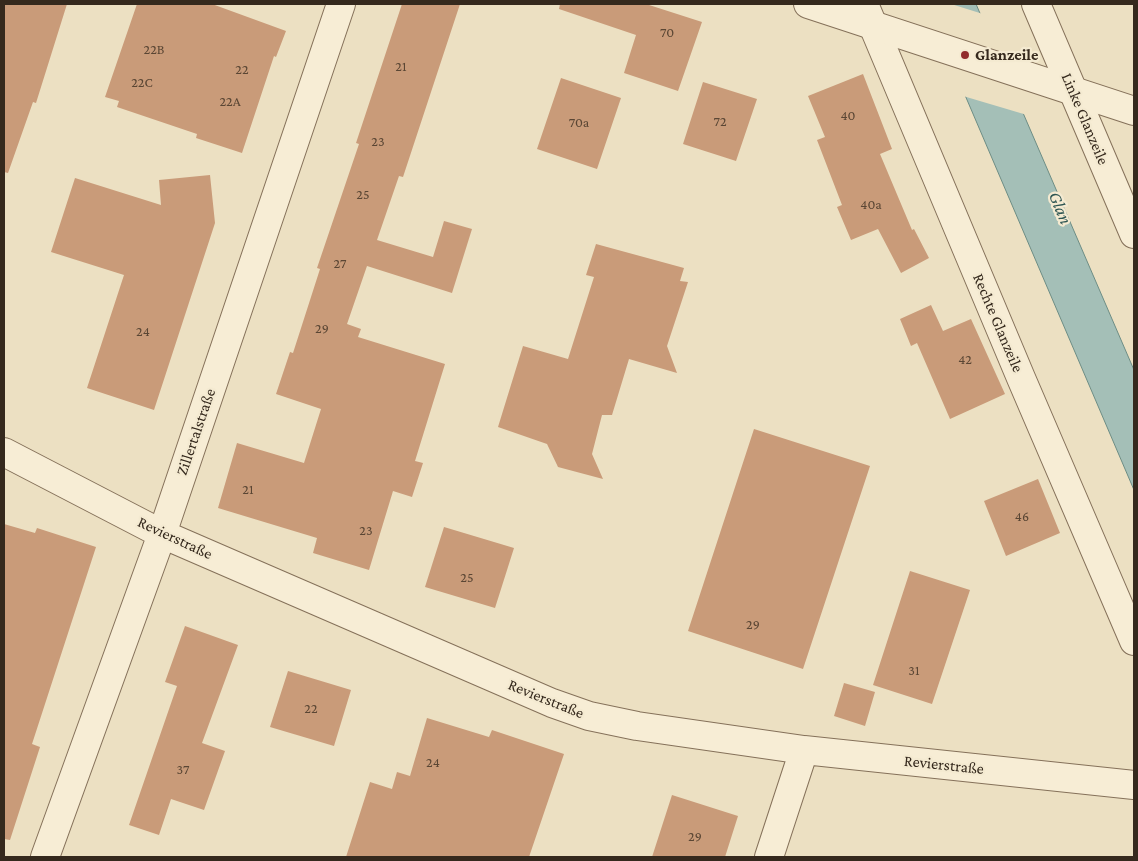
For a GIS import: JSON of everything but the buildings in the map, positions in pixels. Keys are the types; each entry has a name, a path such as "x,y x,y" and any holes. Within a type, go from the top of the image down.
{"street":[{"name":"Zillertalstraße","path":"45,857 162,534 341,4"},
{"path":"808,4 869,15 902,35 1134,111"},
{"name":"Linke Glanzeile","path":"1036,4 1062,86 1134,234"},
{"name":"Rechte Glanzeile","path":"869,15 1017,369 1134,641"},
{"name":"Revierstraße","path":"4,452 162,534 552,703 589,716 637,726 804,750 1134,785"},
{"path":"769,857 804,750"}],"water":[{"name":"Glan","path":"926,4 976,4 1134,370 1134,490"}],"pier":[{"path":"923,4 951,4 983,14 1027,115 963,96"}],"place":[{"name":"Glanzeile","path":"965,55"}]}
